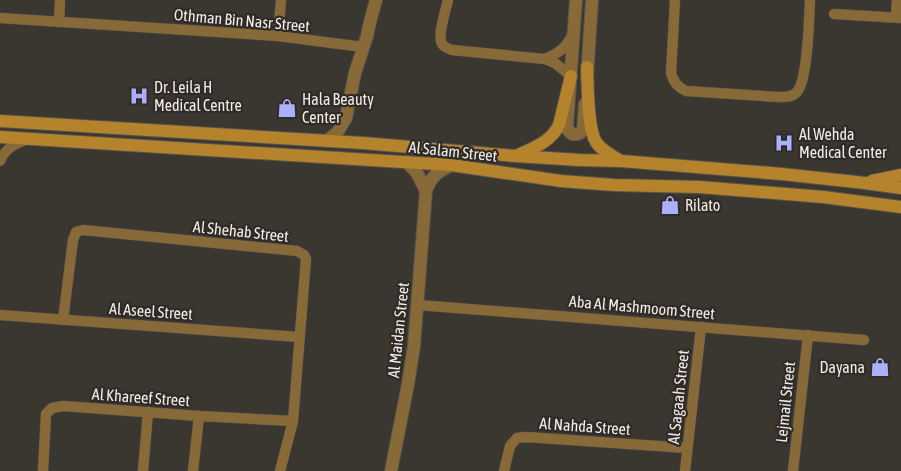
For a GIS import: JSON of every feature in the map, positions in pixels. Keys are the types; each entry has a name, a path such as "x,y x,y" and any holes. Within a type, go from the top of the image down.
{"main road":[{"path":"587,67 592,135 600,147 621,161"},
{"path":"515,156 552,137 559,125 571,76"},
{"name":"Al Salam Street","path":"0,121 326,141 515,156 621,161 782,174 901,188"},
{"name":"Al Salam Street","path":"0,137 451,165 535,178 614,185 685,186 823,197 901,207"},
{"path":"864,183 901,175"},
{"path":"823,197 853,194 901,199"},
{"path":"873,203 901,217"}],"street":[{"path":"58,22 60,0"},
{"path":"278,36 281,0"},
{"path":"363,144 351,134 346,124 346,118 355,73 376,0"},
{"path":"448,0 440,36 442,43 447,48 545,59 555,63 571,76"},
{"path":"576,0 567,129 575,135 583,130 592,0"},
{"path":"675,0 671,73 673,81 678,87 686,91 779,97 788,97 797,92 804,75 810,0"},
{"path":"834,14 899,17 898,0"},
{"name":"Othman Bin Nasr Street","path":"0,18 278,36 363,47"},
{"path":"545,59 564,48 574,33"},
{"path":"326,141 337,133 346,118"},
{"path":"0,161 2,156 13,145 30,138"},
{"path":"407,162 417,173 426,191"},
{"path":"426,191 432,178 451,165"},
{"name":"Al Maidan Street","path":"391,471 408,384 418,305 426,191"},
{"name":"Al Shehab Street","path":"63,320 73,240 76,232 83,230 297,251 304,255 306,259 293,421 280,471"},
{"name":"Aba Al Mashmoom Street","path":"418,305 864,340"},
{"name":"Al Aseel Street","path":"0,315 299,337"},
{"name":"Al Sagaah Street","path":"685,471 701,327"},
{"name":"Lejmail Street","path":"793,471 808,335"},
{"name":"Al Khareef Street","path":"43,471 46,414 52,408 63,406 293,421"},
{"path":"142,471 148,412"},
{"path":"193,471 199,416"},
{"name":"Al Nahda Street","path":"504,471 510,446 517,438 526,437 687,448"}],"place":[{"name":"Dr. Leila H Medical Centre","path":"139,96"},
{"name":"Hala Beauty Center","path":"287,108"},
{"name":"Al Wehda Medical Center","path":"784,143"},
{"name":"Rilato","path":"670,205"},
{"name":"Dayana","path":"880,367"}]}
